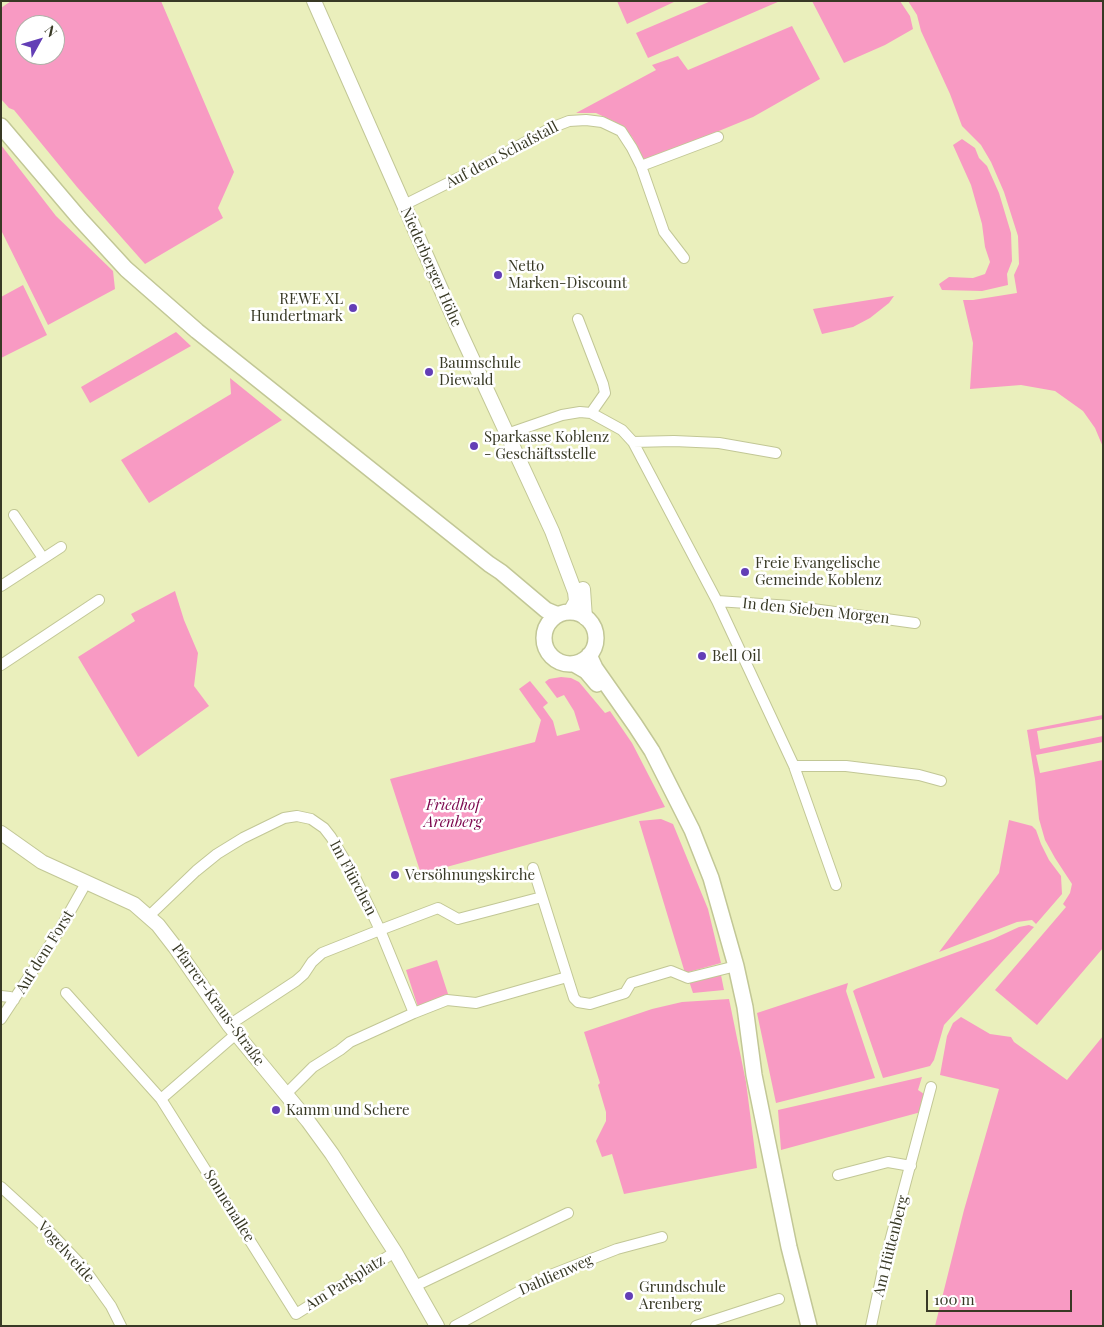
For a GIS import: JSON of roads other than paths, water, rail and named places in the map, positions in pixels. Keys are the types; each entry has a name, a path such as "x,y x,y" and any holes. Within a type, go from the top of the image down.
{"main road":[{"path":"1,126 80,219 126,269 197,331 501,572 546,610 585,618 593,627 596,639 595,645 585,659 574,664"},
{"path":"489,564 540,618 546,628"},
{"path":"564,614 551,621 546,628 545,644 552,656 564,663 574,664 589,674 624,718 653,767 680,824 707,889 732,967"},
{"path":"589,655 595,668 644,737 692,830 711,878 732,967 748,1057 754,1075 789,1247 808,1326"}],"street":[{"name":"Niederberger Höhe","path":"314,1 506,434 552,531 575,592 576,601 564,614"},
{"name":"Auf dem Schafstall","path":"404,205 482,166 551,128 569,121 586,120 602,122 621,131 632,148 641,166 664,232 684,258"},
{"path":"641,166 718,137"},
{"path":"506,434 562,415 580,412 591,413 605,393 601,375 578,319"},
{"name":"In den Sieben Morgen","path":"591,413 622,430 633,442 717,601 794,766 836,885"},
{"path":"633,442 719,443 776,453"},
{"path":"14,515 43,558"},
{"name":"Niederberger Höhe","path":"552,531 561,544 580,581 584,595 585,618"},
{"path":"1,586 61,546"},
{"path":"1,665 99,600"},
{"name":"In den Sieben Morgen","path":"717,601 791,606 915,623"},
{"path":"794,766 846,766 919,776 941,781"},
{"name":"Im Flürchen","path":"149,916 184,881 217,854 243,838 277,820 297,816 311,819 318,823 331,837 360,886 414,1013"},
{"name":"Pfarrer-Kraus-Straße","path":"1,833 42,862 134,904 149,916 176,947 232,1030 286,1094 332,1154 395,1252 437,1326"},
{"path":"533,868 574,998 578,1002 590,1004 625,993 632,983 671,971 688,978 732,967"},
{"name":"Auf dem Forst","path":"1,1019 59,931 86,883"},
{"name":"Im Flürchen","path":"232,1030 296,981 322,953 438,908 458,919 542,897"},
{"path":"286,1094 314,1068 350,1042 414,1013 447,1000 476,1003 567,977"},
{"name":"Sonnenallee","path":"66,993 161,1099 296,1314"},
{"path":"1,996 10,997 14,1000"},
{"path":"161,1099 232,1030"},
{"name":"Am Hüttenberg","path":"871,1326 885,1260 931,1086"},
{"path":"838,1175 888,1162 911,1166"},
{"name":"Vogelweide","path":"1,1187 46,1228 83,1267 111,1306 120,1326"},
{"path":"415,1286 568,1212"},
{"name":"Dahlienweg","path":"455,1326 548,1276 617,1248 662,1237"},
{"name":"Am Parkplatz","path":"296,1314 395,1252"},
{"path":"696,1326 779,1299"}],"place":[{"name":"Netto Marken-Discount","path":"498,275"},
{"name":"REWE XL Hundertmark","path":"353,308"},
{"name":"Baumschule Diewald","path":"429,372"},
{"name":"Sparkasse Koblenz - Geschäftsstelle","path":"474,446"},
{"name":"Freie Evangelische Gemeinde Koblenz","path":"745,572"},
{"name":"Bell Oil","path":"702,656"},
{"name":"Versöhnungskirche","path":"395,875"},
{"name":"Kamm und Schere","path":"276,1110"},
{"name":"Grundschule Arenberg","path":"629,1296"}],"park label":[{"name":"Friedhof Arenberg","path":"453,814"}]}
